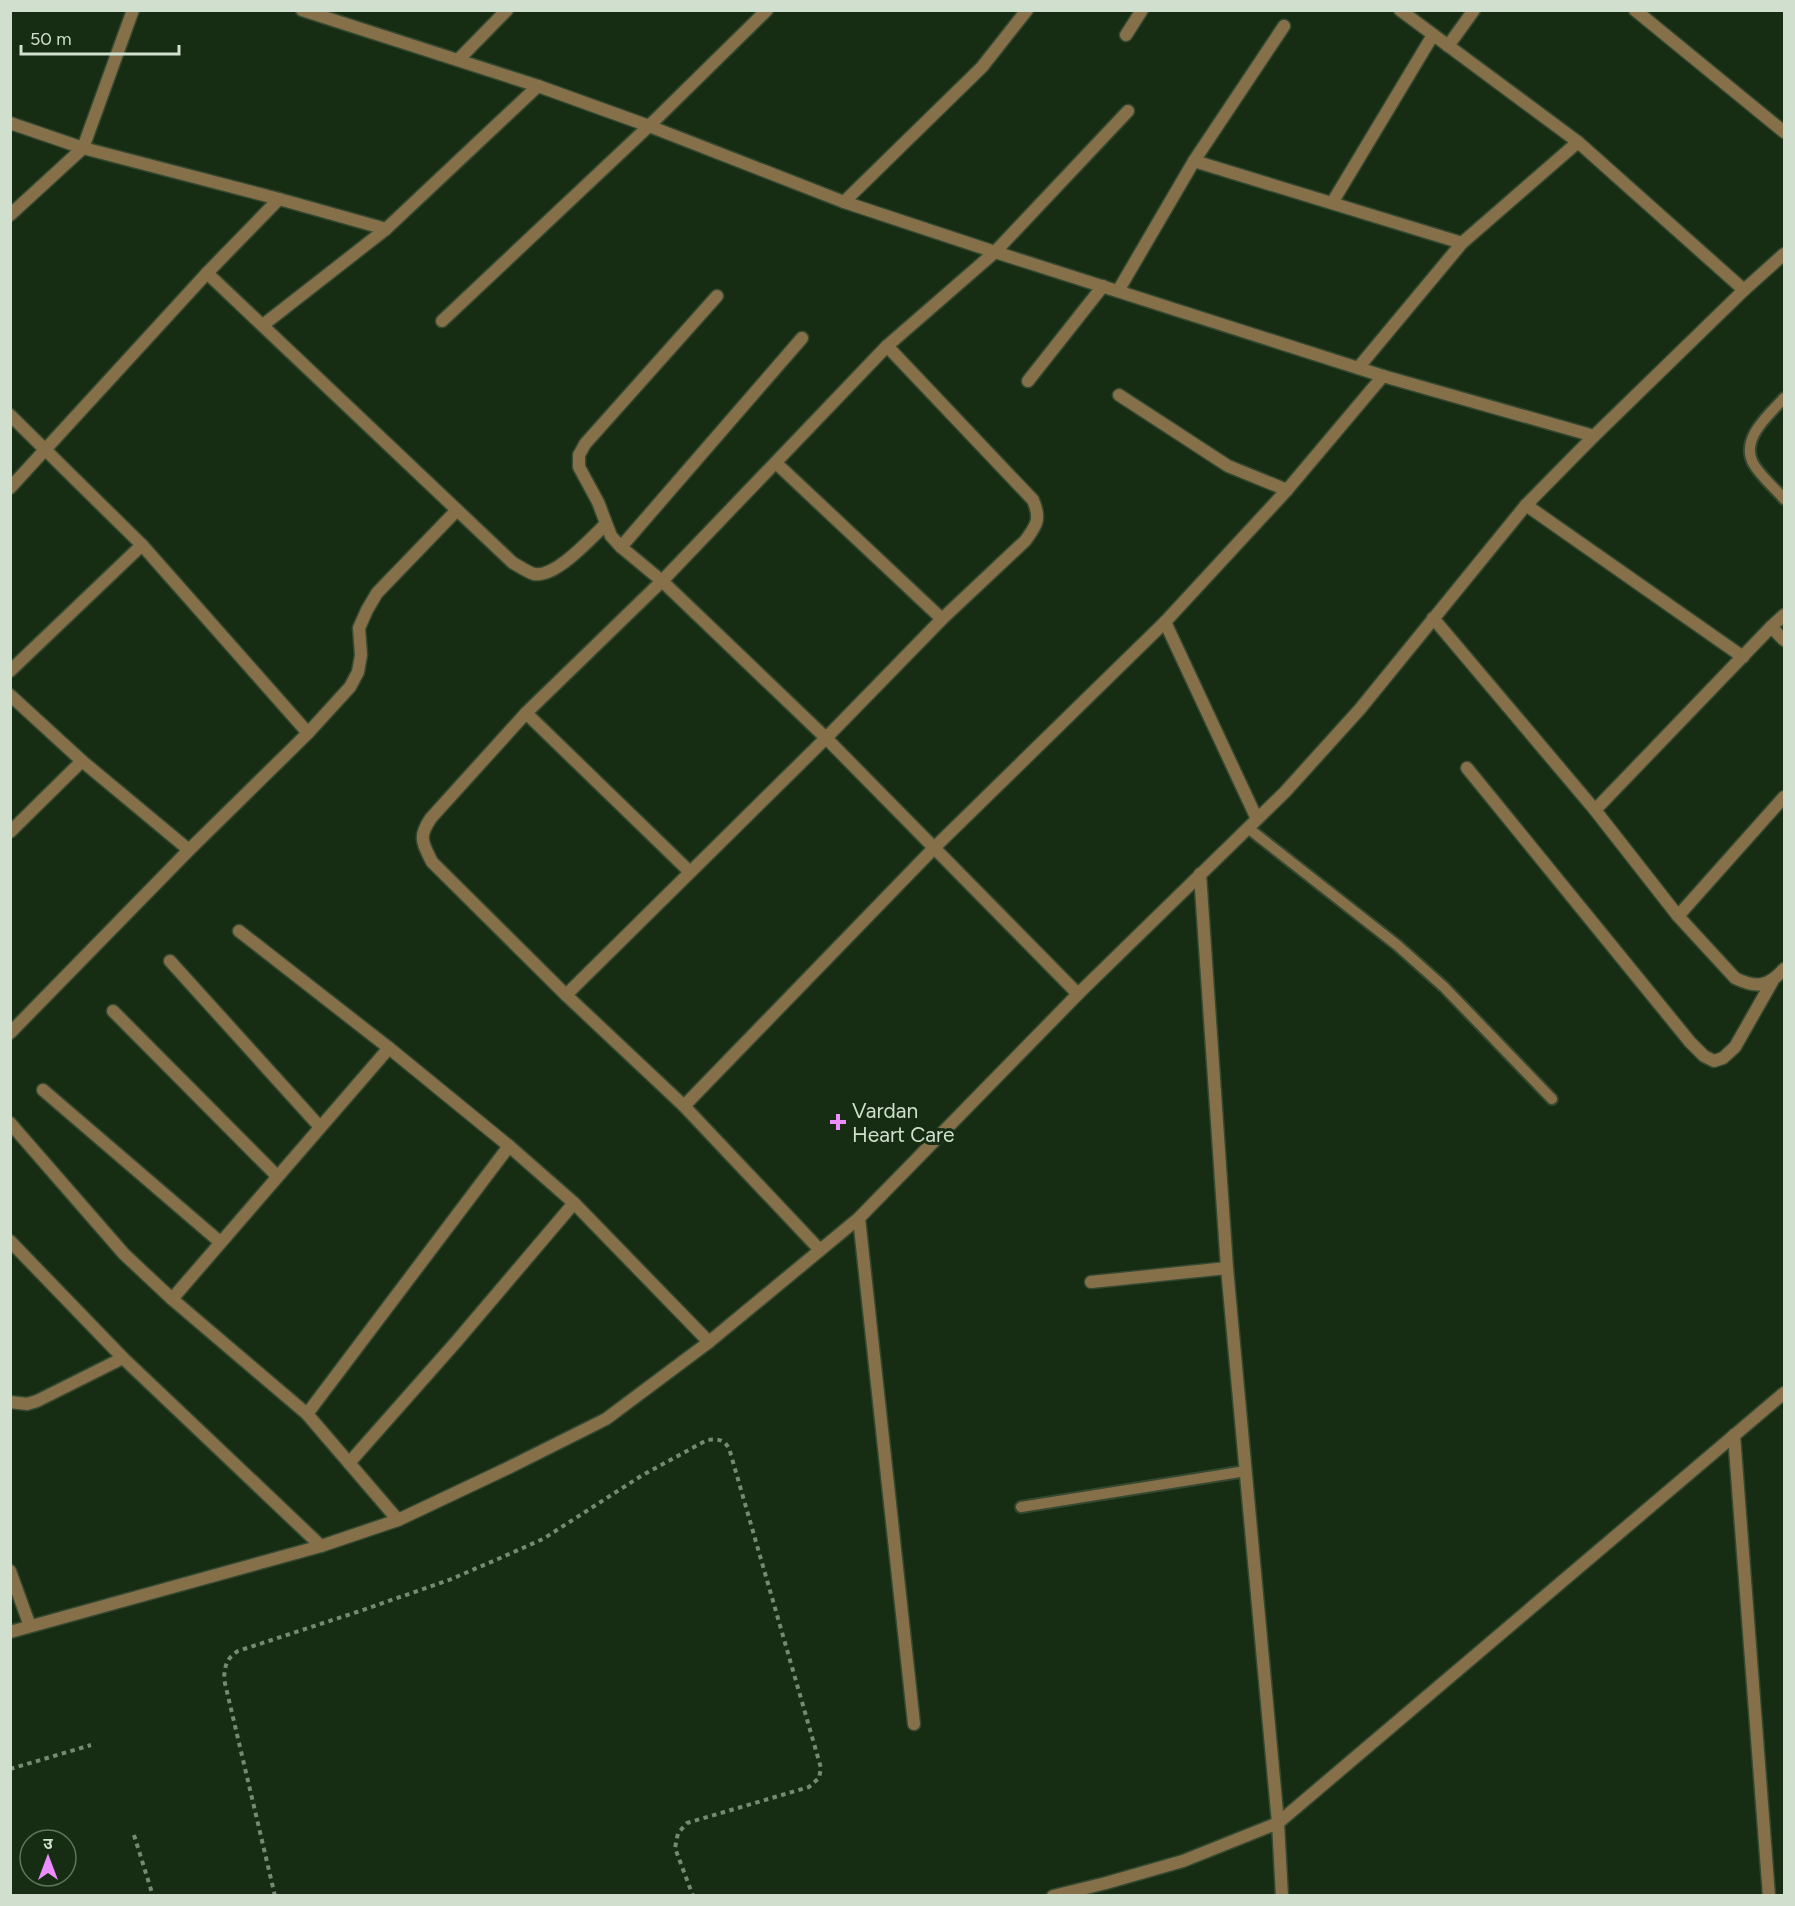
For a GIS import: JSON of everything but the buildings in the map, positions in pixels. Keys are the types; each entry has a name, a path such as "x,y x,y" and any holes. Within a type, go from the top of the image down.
{"street":[{"path":"10,215 83,148 133,10"},
{"path":"302,10 538,86 649,126 844,202 995,252 1383,376 1594,436"},
{"path":"458,60 507,10"},
{"path":"442,321 649,126 767,10"},
{"path":"844,202 982,67 1027,10"},
{"path":"1126,35 1142,10"},
{"path":"1400,10 1578,142 1744,290"},
{"path":"1448,46 1474,10"},
{"path":"1635,10 1785,132"},
{"path":"1118,291 1194,161 1284,26"},
{"path":"1332,203 1433,35"},
{"path":"263,325 386,229 538,86"},
{"path":"820,1250 684,1106 566,995 432,862 423,846 422,831 430,818 526,713 662,581 887,346 995,252 1128,111"},
{"path":"10,123 83,148 386,229"},
{"path":"1358,368 1462,243 1578,142"},
{"path":"1194,161 1462,243"},
{"path":"10,488 207,273 279,199"},
{"path":"10,1632 321,1546 398,1520 606,1419 709,1342 859,1218 1078,994 1285,792 1360,709 1526,505 1744,290 1785,254"},
{"path":"207,273 513,563 534,574 548,572 563,563 606,524"},
{"path":"1028,381 1103,286"},
{"path":"717,296 585,444 579,455 579,467 598,502 611,536 662,581 826,738 1078,994"},
{"path":"621,547 802,338"},
{"path":"566,995 1035,528 1038,513 1033,500 887,346"},
{"path":"684,1106 935,847 1165,622 1287,490 1383,376"},
{"path":"1119,395 1228,466 1287,490"},
{"path":"10,416 142,545 308,733"},
{"path":"776,463 942,619"},
{"path":"1526,505 1743,657"},
{"path":"10,1033 189,850 308,733 350,687 358,672 361,655 360,628 377,593 457,510"},
{"path":"10,671 142,545"},
{"path":"1596,810 1785,615"},
{"path":"1433,618 1596,810 1678,916 1735,978 1751,984 1772,982"},
{"path":"1165,622 1252,824"},
{"path":"1771,627 1785,640"},
{"path":"10,695 82,761 189,850"},
{"path":"526,713 690,872"},
{"path":"10,832 82,761"},
{"path":"1467,768 1690,1042 1704,1056 1714,1061 1723,1058 1735,1047 1772,982 1785,969"},
{"path":"1678,916 1785,797"},
{"path":"1200,874 1227,1268 1278,1823 1282,1896"},
{"path":"239,931 389,1048 509,1146 574,1203 709,1342"},
{"path":"170,961 320,1127"},
{"path":"113,1011 277,1176"},
{"path":"172,1299 389,1048"},
{"path":"43,1090 220,1242"},
{"path":"10,1123 124,1254 172,1299 307,1414 398,1520"},
{"path":"307,1414 509,1146"},
{"path":"349,1463 574,1203"},
{"path":"859,1218 914,1724"},
{"path":"10,1241 123,1358 321,1546"},
{"path":"1091,1282 1227,1268"},
{"path":"10,1402 27,1404 37,1401 123,1358"},
{"path":"1053,1896 1183,1861 1278,1823 1785,1393"},
{"path":"1734,1435 1769,1896"},
{"path":"10,1571 30,1626"}],"lane":[{"path":"1785,398 1758,426 1752,439 1750,454 1754,464 1785,499"},
{"path":"1252,824 1444,987 1552,1099"},
{"path":"1021,1507 1246,1471"}],"path":[{"path":"275,1896 224,1679 225,1664 229,1657 238,1651 448,1580 543,1539 641,1476 707,1440 718,1439 725,1442 729,1448 821,1768 819,1778 809,1787 687,1823 678,1833 675,1848 693,1896"},
{"path":"10,1769 91,1744"},
{"path":"134,1835 153,1896"}],"place":[{"name":"Vardan Heart Care","path":"838,1122"}]}
